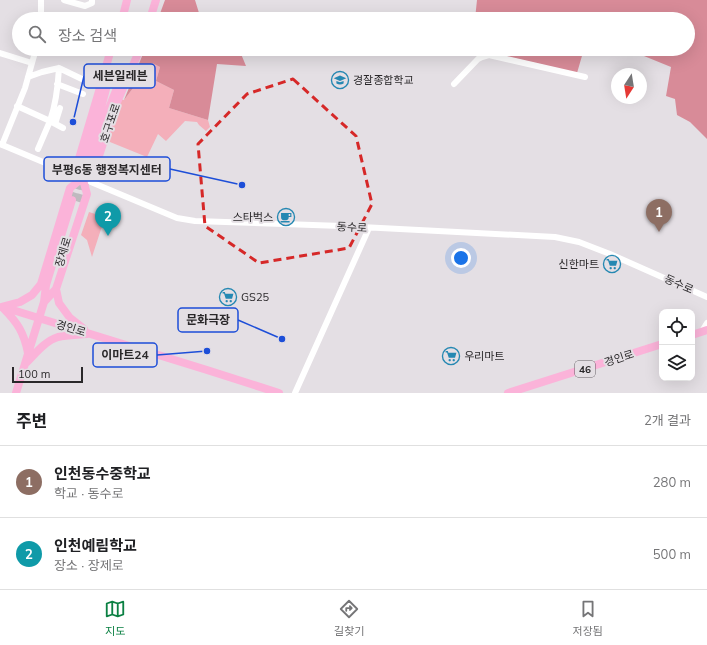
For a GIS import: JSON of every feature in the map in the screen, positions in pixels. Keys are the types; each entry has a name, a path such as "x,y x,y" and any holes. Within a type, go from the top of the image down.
{"main road":[{"path":"123,12 127,0"},
{"path":"152,12 156,0"},
{"name":"호구포로","path":"109,56 78,162 82,179 95,168 115,107 137,56"},
{"name":"호구포로","path":"114,56 88,162 115,91 132,56"},
{"path":"1,306 20,302 26,299 32,295 41,284 70,188 82,179 87,194 56,289 44,302"},
{"name":"장제로","path":"16,393 44,302 52,288 76,201"},
{"path":"41,284 44,302"},
{"path":"56,289 59,304 70,318 89,333"},
{"path":"1,306 14,319 25,340 28,354"},
{"name":"경인로","path":"1,306 279,393"},
{"path":"695,334 705,331"},
{"path":"25,365 40,350 58,337 89,333"},
{"name":"경인로","path":"508,393 659,345"}],"street":[{"path":"40,0 41,12"},
{"path":"64,0 85,6 92,3 92,0"},
{"path":"0,53 32,63"},
{"path":"1,145 28,77 34,56"},
{"path":"454,84 478,59 486,56"},
{"path":"493,56 584,77"},
{"path":"28,77 59,68 86,81"},
{"path":"52,123 59,68"},
{"path":"58,84 83,94"},
{"path":"17,106 63,128"},
{"path":"38,149 60,108"},
{"name":"동수로","path":"1,145 177,218 195,221 555,237 579,242 707,297"},
{"path":"295,393 369,228"},
{"path":"705,331 707,323"}],"highlighted area":[{"path":"293,79 356,136 372,204 349,248 259,263 205,226 198,144 247,94"}],"shaded area":[{"path":"165,0 195,0 199,12 161,12"},
{"path":"477,0 707,0 707,139 690,122 677,115 675,99 666,96 671,67 644,56 695,56 695,12 476,12"},
{"path":"142,56 242,56 246,66 217,64 208,120 169,108 174,90 156,81 160,67 152,63 124,100"},
{"path":"504,56 582,56 577,73"},
{"path":"152,63 160,67 156,81 174,90 169,108 208,120 210,127 206,131 197,122 185,121 166,141 158,134 147,157 105,140 120,99 124,100"},
{"path":"89,212 105,217 92,257 87,240 81,235"}],"tunnel":[{"path":"72,200 85,161"},
{"path":"79,202 91,163"}],"place":[{"name":"경잘종합학교","path":"340,80"},
{"name":"세븐일레븐","path":"73,122"},
{"name":"부평6동 행정복지센터","path":"242,185"},
{"name":"스타벅스","path":"286,217"},
{"name":"인천동수중학교","path":"659,232"},
{"name":"인천예림학교","path":"108,236"},
{"name":"신한마트","path":"612,264"},
{"name":"GS25","path":"228,297"},
{"name":"문화극장","path":"282,339"},
{"name":"이마트24","path":"207,351"},
{"name":"우리마트","path":"451,356"}]}
